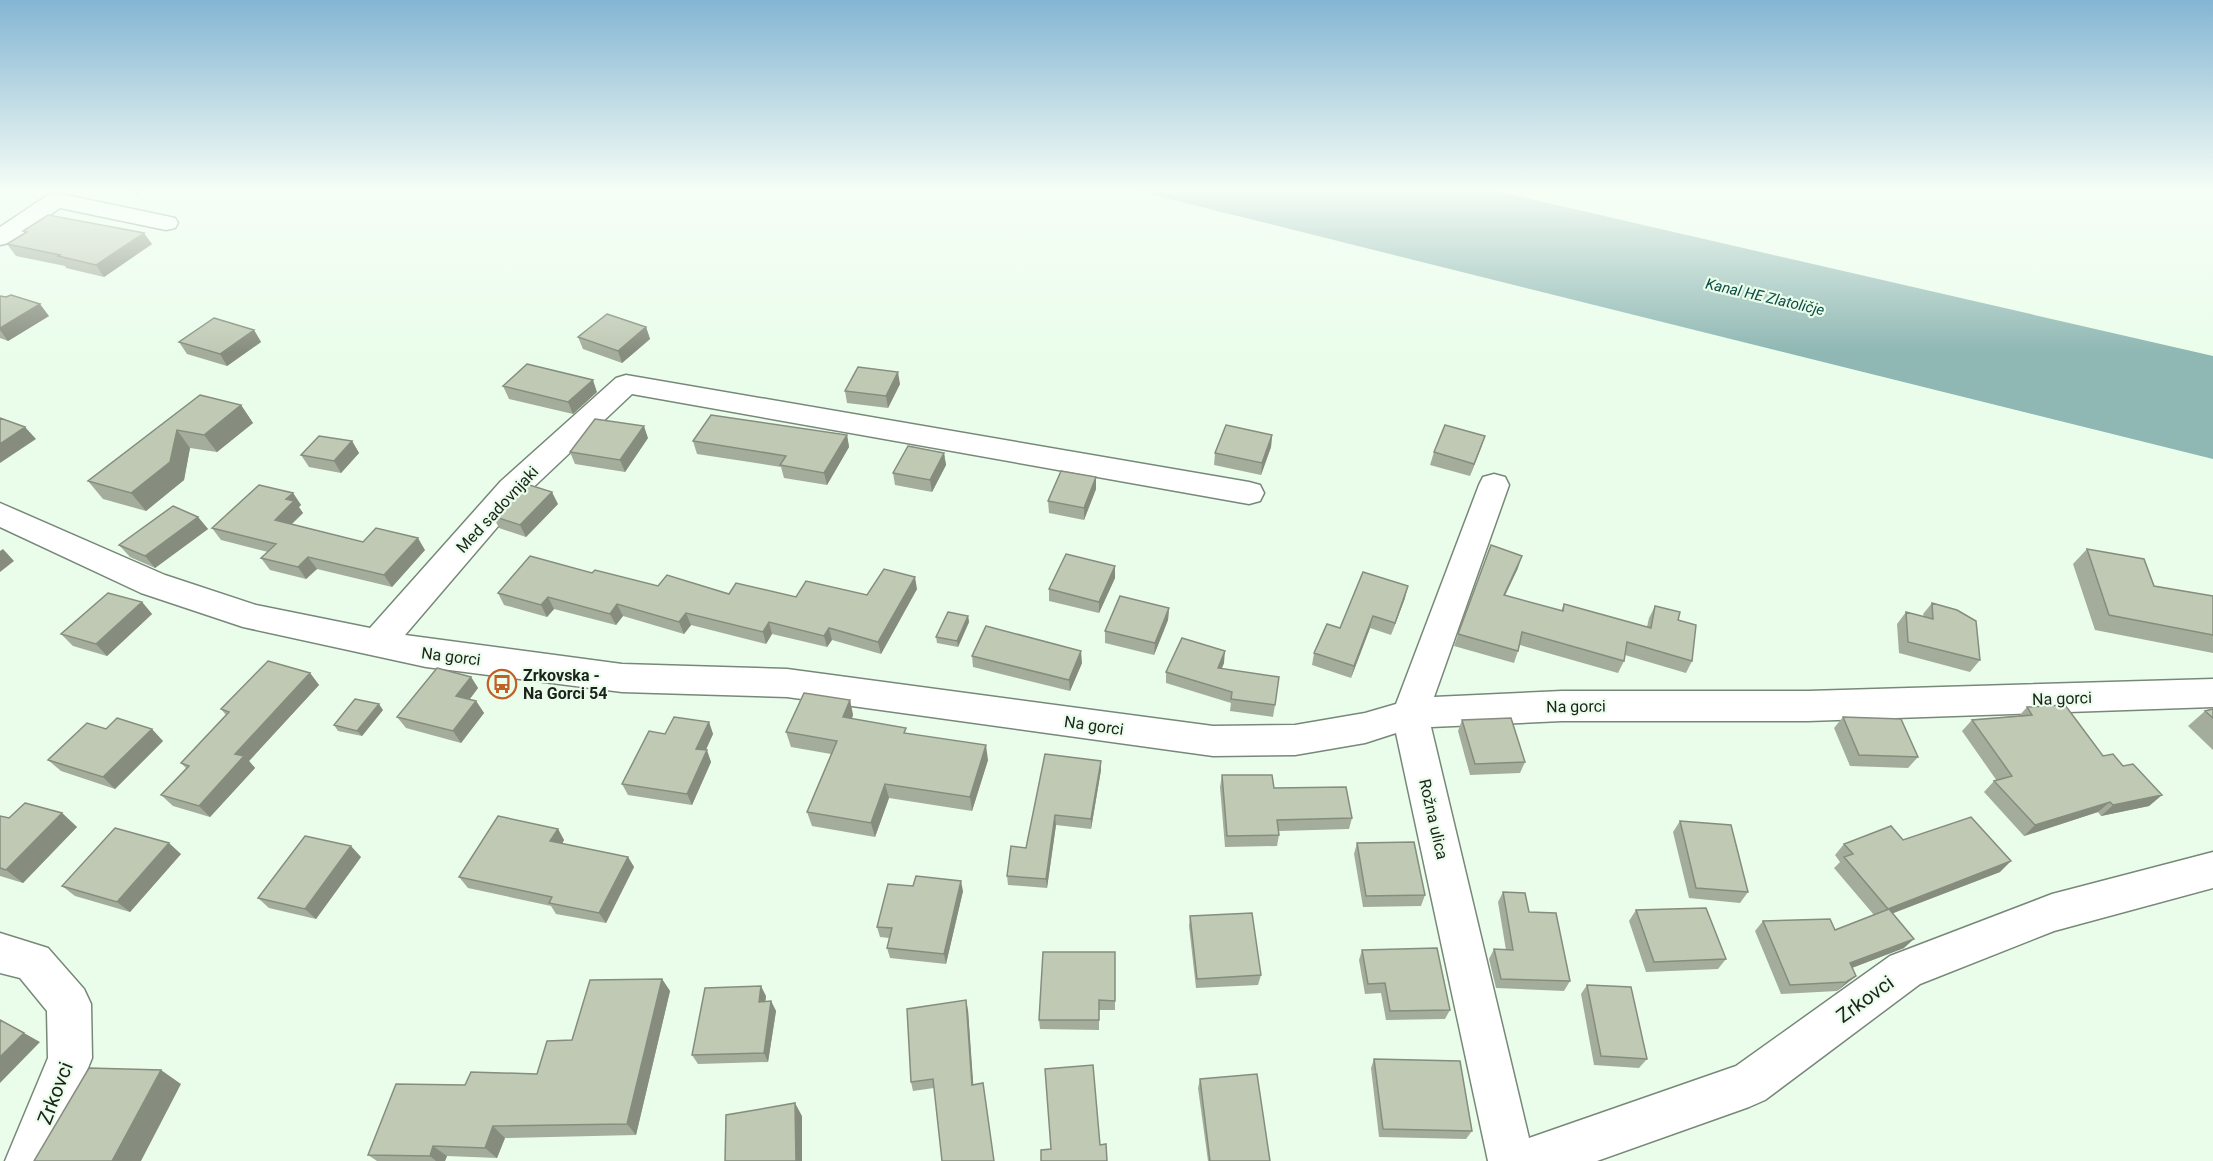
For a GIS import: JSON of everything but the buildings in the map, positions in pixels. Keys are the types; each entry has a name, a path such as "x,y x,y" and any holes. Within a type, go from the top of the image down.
{"street":[{"name":"Med sadovnjaki","path":"377,644 512,489 626,384 1249,493"},
{"path":"1410,714 1494,485"},
{"name":"Na gorci","path":"0,514 153,585 255,618 377,644 426,653 589,675 787,683 1213,741 1295,740 1365,728 1410,714 1469,709 1551,706 1808,706 2213,693"},
{"name":"Rožna ulica","path":"1410,714 1511,1161"},
{"name":"Zrkovci","path":"1531,1161 1749,1084 1905,970 2052,913 2213,870"},
{"name":"Zrkovci","path":"0,953 33,962 69,1004 70,1058 28,1161"}],"water":[{"name":"Kanal HE Zlatoličje","path":"1351,244 1727,244 2213,356 2213,459"}],"place":[{"name":"Zrkovska - Na Gorci 54","path":"502,684"}]}
